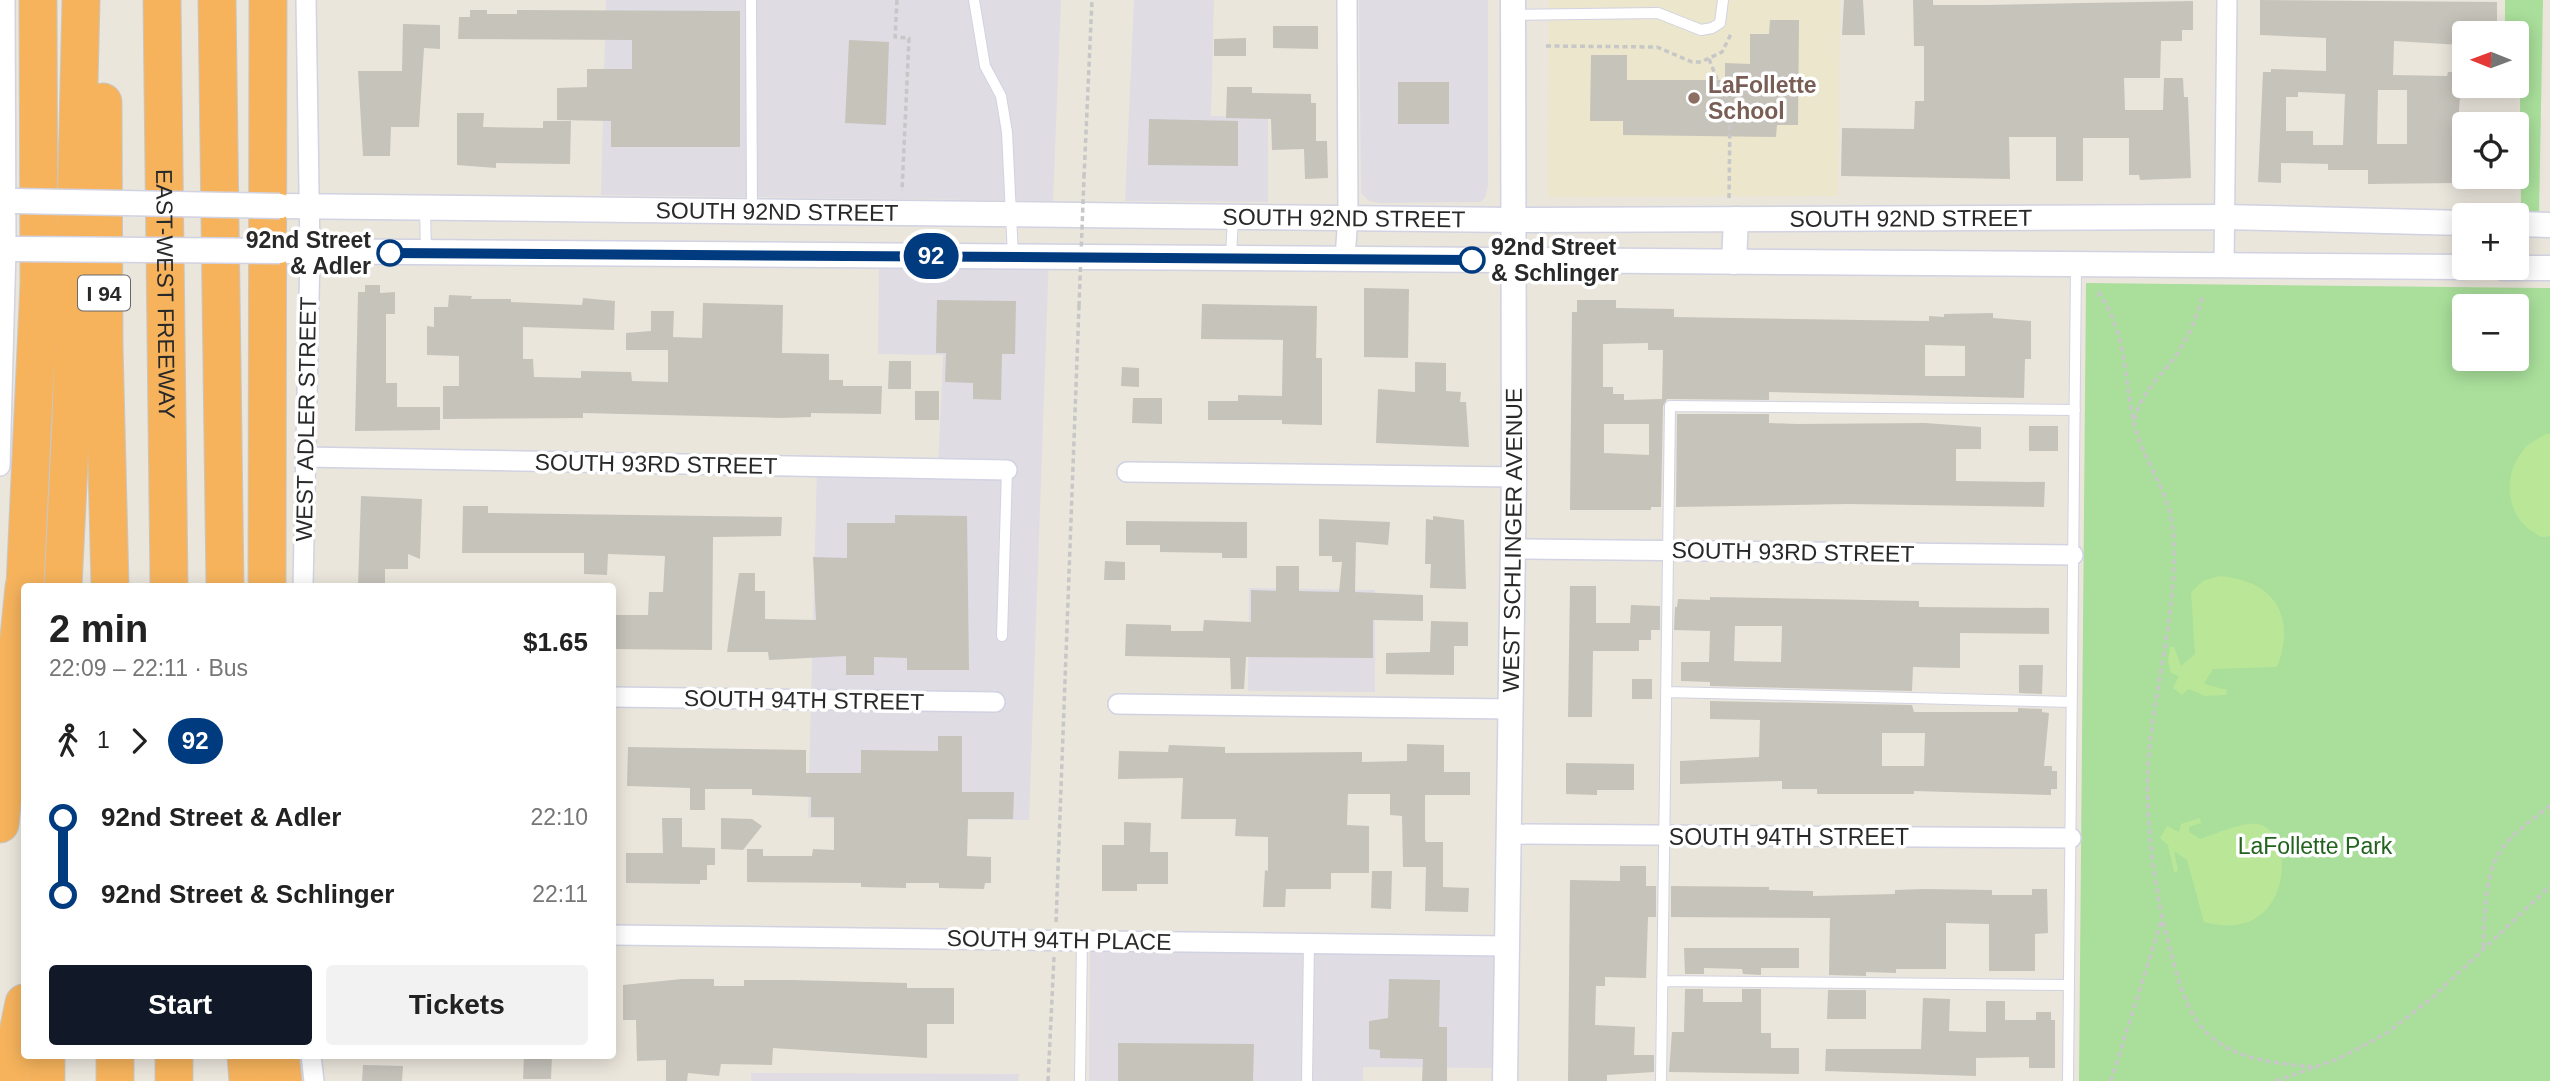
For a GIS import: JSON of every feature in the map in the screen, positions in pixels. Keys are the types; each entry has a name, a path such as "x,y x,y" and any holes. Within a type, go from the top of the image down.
{"highway":[{"path":"24,583 39,284 38,0"},
{"path":"63,583 71,423 81,0"},
{"name":"I 94","path":"101,0 110,583"},
{"name":"EAST-WEST FREEWAY","path":"162,0 169,583"},
{"path":"217,0 225,583"},
{"path":"267,583 268,0"},
{"path":"0,824 21,617"},
{"path":"8,1081 21,1018"},
{"path":"46,1059 46,1081"},
{"path":"115,1059 115,1081"},
{"path":"174,1059 174,1081"},
{"path":"225,1059 225,1081"},
{"path":"246,1059 248,1081"},
{"path":"280,1059 283,1081"}],"street":[{"path":"0,466 7,249 3,38 5,0"},
{"name":"WEST ADLER STREET","path":"303,583 310,253 306,0"},
{"path":"1345,258 1348,216 1347,0"},
{"path":"2224,266 2227,0"},
{"name":"WEST SCHLINGER AVENUE","path":"1505,1081 1514,477 1513,7"},
{"name":"SOUTH 92ND STREET","path":"7,201 309,207 1348,216 1514,220 1732,209 2452,223"},
{"path":"1732,209 1734,262"},
{"path":"2529,224 2550,225"},
{"name":"SOUTH 92ND STREET","path":"7,249 2452,268"},
{"path":"2529,268 2550,268"},
{"name":"SOUTH 93RD STREET","path":"305,457 1007,470"},
{"path":"1127,472 1514,477"},
{"name":"SOUTH 93RD STREET","path":"1513,549 2073,555"},
{"name":"SOUTH 94TH STREET","path":"616,697 995,702"},
{"path":"1118,704 1510,709"},
{"name":"SOUTH 94TH STREET","path":"1508,834 2071,838"},
{"name":"SOUTH 94TH PLACE","path":"616,934 1506,946"},
{"path":"311,1059 314,1081"}],"lane":[{"path":"751,0 752,211"},
{"path":"974,0 985,66 1001,96 1013,213 1013,256"},
{"path":"1513,7 1658,13 1700,30 1720,23 1723,0"},
{"path":"425,208 426,253"},
{"path":"1231,257 1233,215"},
{"path":"2068,1081 2076,265"},
{"path":"1661,1081 1670,406 2075,411"},
{"path":"1002,636 1007,470"},
{"path":"1666,692 2072,702"},
{"path":"1080,1081 1082,940"},
{"path":"1307,1081 1309,943"},
{"path":"1662,981 2069,985"}],"path":[{"path":"897,0 895,37 909,38 902,193"},
{"path":"1056,920 1092,0"},
{"path":"1546,46 1657,47 1692,62 1709,59 1722,52 1734,27"},
{"path":"1709,59 1717,79 1717,93"},
{"path":"1730,114 1732,209"},
{"path":"2098,292 2121,342 2134,425 2159,483 2173,530 2172,578 2148,771 2152,841 2163,918 2183,993 2203,1029 2229,1049 2286,1065 2317,1067"},
{"path":"2134,425 2137,407 2182,347 2199,311 2203,294"},
{"path":"2483,949 2488,890 2498,855 2519,830 2550,806"},
{"path":"2276,1081 2317,1067 2387,1033 2432,998 2550,886"},
{"path":"2112,1081 2163,918"},
{"path":"1048,1081 1054,954"}],"shaded area":[{"path":"606,0 1061,0 1053,201 601,195"},
{"path":"1134,0 1214,0 1211,116 1268,117 1268,202 1125,201"},
{"path":"1359,0 1488,0 1488,185 1485,198 1480,202 1381,203 1369,201 1361,193"},
{"name":"LaFollette School","path":"1549,0 1840,0 1838,196 1548,197"},
{"path":"879,255 1049,256 1029,820 808,818 817,467 938,469 943,355 878,354"},
{"path":"1249,588 1375,590 1375,692 1248,691"},
{"path":"1090,940 1506,946 1505,1068 1363,1067 1363,1081 1089,1081"},
{"path":"751,1073 1019,1074 1018,1081 751,1081"}],"green space":[{"path":"2505,0 2543,0 2539,213 2529,212 2529,203 2521,203 2521,189 2529,189 2529,112 2520,112 2520,98 2529,98 2529,21 2505,21"},
{"name":"LaFollette Park","path":"2086,283 2550,288 2550,1081 2079,1081"},
{"path":"2550,434 2550,536 2544,537 2521,522 2511,501 2510,489 2514,466 2519,456 2529,444"},
{"path":"2219,576 2238,579 2267,593 2282,617 2283,649 2277,667 2213,669 2204,684 2227,690 2226,695 2205,696 2188,689 2182,695 2173,688 2179,676 2171,673 2168,662 2170,647 2174,647 2181,666 2195,654 2191,592 2203,581"},
{"path":"2200,818 2201,823 2189,827 2189,832 2200,839 2251,824 2270,830 2278,845 2282,863 2280,884 2271,903 2256,918 2234,925 2204,922 2187,860 2174,851 2178,871 2174,872 2168,845 2160,838 2167,826 2179,832 2181,824"}],"building":[{"path":"1844,0 1863,0 1865,35 1842,35"},
{"path":"1913,0 1933,0 1933,5 2193,1 2193,30 2182,30 2182,41 2161,41 2160,78 2124,78 2125,110 2163,110 2164,78 2183,78 2184,97 2188,97 2191,178 2140,180 2139,175 2129,175 2129,138 2083,138 2083,181 2056,181 2056,137 2009,137 2010,179 1841,176 1842,128 1914,129 1915,101 1924,101 1924,46 1914,46"},
{"path":"2260,0 2497,2 2497,21 2452,21 2452,44 2394,41 2393,75 2447,76 2448,72 2452,72 2452,98 2460,98 2459,112 2452,112 2452,183 2368,184 2368,170 2328,170 2328,164 2281,163 2281,183 2258,182 2263,72 2271,72 2271,69 2326,71 2326,38 2260,35","holes":["2378,90 2407,90 2407,144 2377,144","2298,92 2345,94 2343,145 2313,145 2313,131 2286,131 2286,97 2298,97"]},
{"path":"470,10 487,10 487,14 517,14 517,10 740,11 740,147 611,147 611,121 557,120 557,88 587,87 587,69 632,69 632,40 458,39 459,17 470,17"},
{"path":"1770,20 1799,20 1798,125 1777,125 1776,137 1623,135 1623,121 1590,121 1591,55 1627,55 1627,80 1725,80 1725,63 1750,64 1750,34 1769,34"},
{"path":"403,24 440,25 440,49 424,48 419,127 391,127 390,156 363,156 358,71 402,71"},
{"path":"1273,26 1318,26 1318,49 1273,48"},
{"path":"1246,38 1246,56 1214,56 1214,39"},
{"path":"849,40 889,42 886,125 845,123"},
{"path":"1398,82 1449,82 1449,124 1398,124"},
{"path":"1227,87 1252,87 1252,93 1311,94 1311,103 1316,103 1316,141 1327,141 1328,178 1305,179 1304,149 1272,150 1271,119 1226,118"},
{"path":"457,113 484,113 483,127 543,128 543,121 571,121 570,164 496,163 496,168 457,165"},
{"path":"1149,119 1238,121 1238,166 1148,165"},
{"path":"365,285 380,285 380,293 395,292 395,314 386,314 386,383 397,383 397,407 440,407 440,430 355,431 358,292 365,292"},
{"path":"1364,288 1409,289 1408,358 1364,357"},
{"path":"449,295 472,296 471,299 511,299 511,302 582,305 583,298 615,301 614,330 523,327 523,359 533,359 534,377 581,378 581,371 631,372 632,381 668,382 668,350 626,350 626,333 651,331 651,311 674,311 673,337 702,338 703,303 783,305 782,353 829,354 829,380 843,380 843,386 882,386 881,414 811,413 811,417 779,418 583,413 583,418 443,419 443,386 459,386 459,356 427,355 427,326 434,327 434,307 448,307"},
{"path":"937,300 1016,301 1015,354 1002,354 1001,400 973,399 973,383 945,382 946,353 936,353"},
{"path":"1577,300 1616,300 1616,308 1674,309 1674,317 1929,321 1929,316 1944,317 1944,314 1993,313 1993,318 2031,321 2031,359 2025,359 2024,398 1769,392 1769,400 1667,399 1663,406 1661,507 1651,507 1651,510 1570,510 1572,312 1577,312","holes":["1648,343 1648,350 1663,350 1662,399 1624,400 1624,394 1613,394 1613,387 1603,387 1603,344","1925,345 1965,346 1965,376 1925,376","1604,424 1649,424 1649,455 1604,453"]},
{"path":"1202,304 1317,306 1316,358 1322,358 1322,425 1282,424 1282,420 1208,420 1208,401 1238,401 1238,395 1282,396 1283,340 1201,339"},
{"path":"889,361 911,361 911,389 888,389"},
{"path":"1415,362 1446,363 1446,391 1461,392 1460,402 1466,402 1469,447 1376,443 1378,389 1415,392"},
{"path":"1122,367 1139,368 1139,387 1121,386"},
{"path":"915,391 939,391 939,420 915,420"},
{"path":"1133,398 1162,398 1162,424 1132,423"},
{"path":"1677,414 1769,414 1769,423 1925,423 1981,427 1981,449 1956,449 1956,481 2045,482 2044,507 1848,504 1676,507"},
{"path":"2029,426 2058,426 2058,451 2029,451"},
{"path":"361,496 422,499 420,559 408,554 408,569 385,569 385,583 358,583"},
{"path":"463,506 488,506 488,513 782,517 781,536 713,537 712,650 616,649 616,615 648,615 649,592 663,592 665,556 608,554 607,575 584,574 584,553 462,553"},
{"path":"895,515 967,516 969,670 907,670 907,658 874,657 874,675 846,675 846,656 769,660 768,652 727,652 739,573 755,573 755,591 765,591 765,619 816,620 813,557 847,558 847,523 895,523"},
{"path":"1433,516 1464,520 1466,589 1430,588 1431,564 1425,564 1426,519 1433,520"},
{"path":"1319,519 1390,522 1388,545 1356,542 1355,592 1423,595 1423,621 1373,620 1373,658 1246,657 1244,689 1231,689 1230,658 1125,656 1126,624 1171,625 1171,631 1203,631 1204,620 1251,622 1251,590 1276,591 1276,566 1299,566 1299,591 1339,592 1342,562 1332,562 1332,556 1319,556"},
{"path":"1126,521 1247,522 1247,558 1222,558 1222,553 1160,552 1160,545 1126,545"},
{"path":"1105,561 1125,562 1125,580 1104,580"},
{"path":"1570,586 1596,586 1596,623 1630,623 1631,605 1660,606 1660,630 1651,630 1651,640 1639,640 1639,651 1593,651 1592,717 1568,717"},
{"path":"1710,597 1919,601 1919,607 2049,608 2049,634 1960,633 1960,668 1913,667 1912,691 1710,686 1710,682 1681,681 1681,662 1709,662 1710,631 1674,630 1675,607 1678,599 1710,600","holes":["1735,626 1782,626 1781,662 1734,661"]},
{"path":"1431,621 1468,622 1468,646 1454,646 1454,675 1386,674 1386,653 1430,652"},
{"path":"2019,665 2043,665 2042,694 2019,693"},
{"path":"1632,679 1652,679 1652,699 1632,699"},
{"path":"1710,701 1912,705 1914,712 2018,712 2018,708 2042,709 2042,712 2049,713 2044,766 2052,766 2052,771 2057,771 2057,789 2051,789 2051,795 1914,791 1914,794 1817,794 1817,789 1782,789 1782,781 1680,784 1680,761 1759,757 1760,720 1710,719","holes":["1882,733 1925,733 1924,766 1882,766"]},
{"path":"938,736 962,736 962,792 1014,792 1013,819 968,819 967,856 991,857 991,883 985,883 984,889 939,888 939,883 906,883 906,888 861,887 861,883 747,882 747,849 763,849 763,856 812,856 813,849 834,850 834,817 811,817 811,797 752,795 752,789 705,789 705,810 690,810 690,788 627,786 628,747 806,750 806,773 861,773 861,750 938,751"},
{"path":"1407,744 1444,745 1444,772 1470,772 1470,795 1425,795 1426,842 1443,842 1443,887 1469,888 1468,912 1425,911 1426,867 1403,867 1402,816 1390,815 1390,794 1348,794 1347,825 1369,826 1369,873 1331,873 1331,889 1286,889 1285,907 1263,907 1265,870 1268,871 1268,837 1235,836 1236,819 1181,819 1183,778 1118,779 1119,751 1168,752 1169,745 1225,747 1225,753 1362,752 1362,762 1407,761"},
{"path":"1566,763 1634,764 1634,790 1597,790 1597,795 1566,794"},
{"path":"662,818 682,818 682,847 715,848 715,865 707,865 707,880 700,880 700,884 626,883 626,853 663,853"},
{"path":"721,818 752,819 762,826 743,850 721,849"},
{"path":"1124,822 1151,823 1150,852 1168,852 1168,884 1137,884 1137,891 1102,891 1102,845 1124,845"},
{"path":"1620,866 1646,866 1646,886 1656,886 1656,917 1648,917 1646,978 1605,977 1605,986 1596,986 1595,1025 1635,1027 1634,1055 1654,1055 1654,1072 1607,1075 1607,1081 1568,1081 1570,880 1620,881"},
{"path":"1372,871 1392,871 1391,909 1371,908"},
{"path":"1671,886 1769,887 1769,890 1813,891 1813,896 1895,894 1895,890 1924,889 1992,890 1992,895 2032,895 2032,889 2047,889 2048,933 2035,934 2035,971 1989,971 1989,924 1946,923 1946,969 1896,969 1896,973 1866,972 1866,976 1829,975 1830,918 1671,917"},
{"path":"1684,948 1799,948 1799,968 1761,968 1761,975 1743,974 1742,969 1704,968 1704,974 1685,974"},
{"path":"682,979 714,979 714,986 744,986 744,980 793,980 907,983 907,988 954,988 954,1024 927,1024 927,1058 773,1048 772,1065 721,1064 719,1076 688,1073 687,1081 666,1081 666,1060 637,1061 636,1020 623,1020 623,985"},
{"path":"1389,979 1440,980 1439,1027 1447,1027 1447,1081 1422,1081 1423,1059 1380,1058 1380,1050 1369,1049 1369,1021 1388,1018"},
{"path":"1685,989 1703,989 1703,1002 1742,1002 1742,989 1761,989 1761,1033 1771,1033 1771,1048 1799,1048 1799,1074 1669,1072 1672,1032 1684,1032"},
{"path":"1828,990 1866,990 1866,1019 1827,1019"},
{"path":"1923,998 1950,999 1949,1031 1986,1032 1986,1001 2005,1001 2005,1020 2036,1020 2036,1012 2051,1012 2051,1020 2055,1020 2055,1068 2029,1068 2029,1057 1976,1058 1976,1076 1825,1071 1826,1049 1921,1049"},
{"path":"1118,1043 1254,1044 1253,1081 1118,1081"},
{"path":"524,1059 552,1059 551,1079 523,1079"},
{"path":"363,1065 403,1066 402,1081 362,1081"}],"bus line":[{"name":"92","path":"390,253 1472,260"}],"place":[{"name":"LaFollette School","path":"1694,98"},
{"name":"92nd Street & Adler","path":"390,253"},
{"name":"92nd Street & Schlinger","path":"1472,260"}]}
